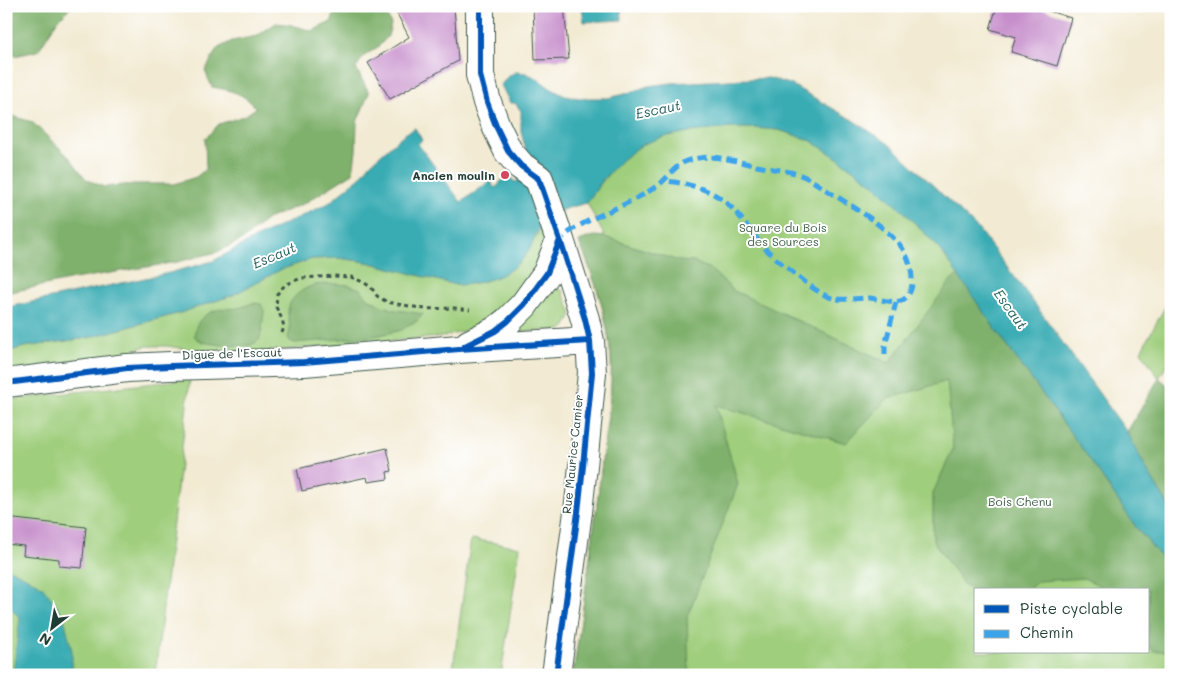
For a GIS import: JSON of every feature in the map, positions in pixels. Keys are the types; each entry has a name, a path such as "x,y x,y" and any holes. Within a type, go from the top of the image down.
{"street":[{"name":"Rue Maurice Camier","path":"480,6 480,70 483,88 491,113 508,151 521,166 539,179 585,319 590,341 592,373 578,512 556,675"},
{"name":"Digue de l'Escaut","path":"459,349 495,331 524,305 548,272 556,229"},
{"name":"Digue de l'Escaut","path":"6,383 127,368 304,362 459,349 590,341"}],"path":[{"path":"264,363 281,336 284,327 276,307 278,294 285,285 301,278 350,277 363,282 371,288 376,296 387,302 424,309 454,308 476,312"}],"green space":[{"path":"6,6 72,6 57,21 38,51 9,57 6,55"},
{"path":"338,6 386,6 384,9 391,24 388,36 379,46 363,57 356,68 369,93 357,122 353,173 305,203 267,219 244,239 217,252 177,262 74,279 6,293 6,114 32,122 69,157 86,179 104,187 135,184 174,184 196,177 206,169 205,139 219,124 244,116 256,108 247,99 236,93 212,87 205,71 217,49 232,41 257,36 276,23 292,25 312,31 331,22"},
{"name":"Square du Bois des Sources","path":"755,128 779,130 810,140 872,183 940,249 1136,527 1171,569 1171,675 573,675 593,536 611,382 611,358 604,313 579,242 592,237 605,237 587,203 618,164 642,145 673,134"},
{"path":"544,222 545,244 540,261 508,305 499,314 486,322 456,333 441,337 225,353 167,346 147,346 136,349 127,360 6,375 6,352 24,347 87,338 180,313 233,295 280,270 312,259 339,258 367,262 456,285 476,283 496,277 513,267 532,245"},
{"name":"Bois Chenu","path":"595,236 605,237 679,261 694,262 710,269 734,291 889,363 951,281 958,275 1136,527 1171,569 1171,651 1153,651 1150,647 1150,588 1105,588 1084,578 1038,581 1029,588 974,589 964,585 933,541 933,493 953,449 947,381 887,399 846,443 716,405 738,484 687,617 689,675 573,675 593,536 611,382 611,358 604,313 579,242"},
{"path":"315,285 349,285 360,289 368,298 382,306 423,314 417,321 402,330 375,336 295,343 290,341 288,337 290,329 288,309 296,295"},
{"path":"551,288 562,290 572,314 566,326 561,330 511,332"},
{"path":"1171,296 1171,358 1159,378 1141,351"},
{"path":"253,303 261,304 264,311 259,340 251,345 228,346 202,342 195,337 196,326 202,318 212,312 238,308"},
{"path":"1159,378 1171,388 1171,510 1145,467 1127,432"},
{"path":"190,379 155,675 6,675 6,400"},
{"path":"471,539 520,547 501,675 452,675"}],"water":[{"path":"582,6 621,6 622,20 584,22"},
{"name":"Escaut","path":"516,72 526,73 565,96 580,98 608,98 648,86 671,83 769,78 792,85 851,119 889,144 978,229 1032,300 1127,432 1145,467 1171,510 1171,569 1136,527 940,249 872,183 810,140 779,130 732,128 689,132 663,137 643,144 624,158 604,178 587,203 548,217 537,232 528,252 514,267 496,277 476,283 456,285 367,262 339,258 312,259 280,270 233,295 180,313 87,338 24,347 6,352 6,307 169,273 213,261 259,236 329,203 360,177 371,163 403,135 415,128 422,140 418,144 461,202 491,181 494,188 510,176 516,183 528,159 521,132 521,111 515,103 510,103 501,85 508,76"},
{"path":"6,568 42,586 63,614 72,651 72,675 13,675 20,617 6,605"}],"building":[{"path":"393,6 454,6 458,61 390,99 368,63 409,37"},
{"path":"533,6 564,6 569,59 535,60"},
{"path":"997,6 1033,6 1071,18 1057,66 1011,52 1016,37 990,29"},
{"path":"387,448 392,471 387,472 388,479 368,482 367,477 302,491 297,469"},
{"path":"6,518 86,527 82,568 59,566 59,559 23,555 24,546 6,544"}],"marked path":[{"path":"558,244 569,232 653,189 685,161 707,157 724,158 788,171 802,176 815,182 867,216 893,237 905,253 911,271 911,290 908,296 900,301 870,298 832,298 811,287 785,267 763,246 723,200 710,192 694,186 663,181"},
{"path":"885,355 885,346 896,302"}],"cycle path":[{"path":"480,6 480,75 487,102 508,151 521,166 539,179 585,319 590,341 592,373 583,466 556,675"},
{"path":"465,346 495,331 524,305 547,273 560,240"},
{"path":"6,383 127,368 304,362 459,349 590,341"}],"place":[{"name":"Ancien moulin","path":"505,175"}]}
